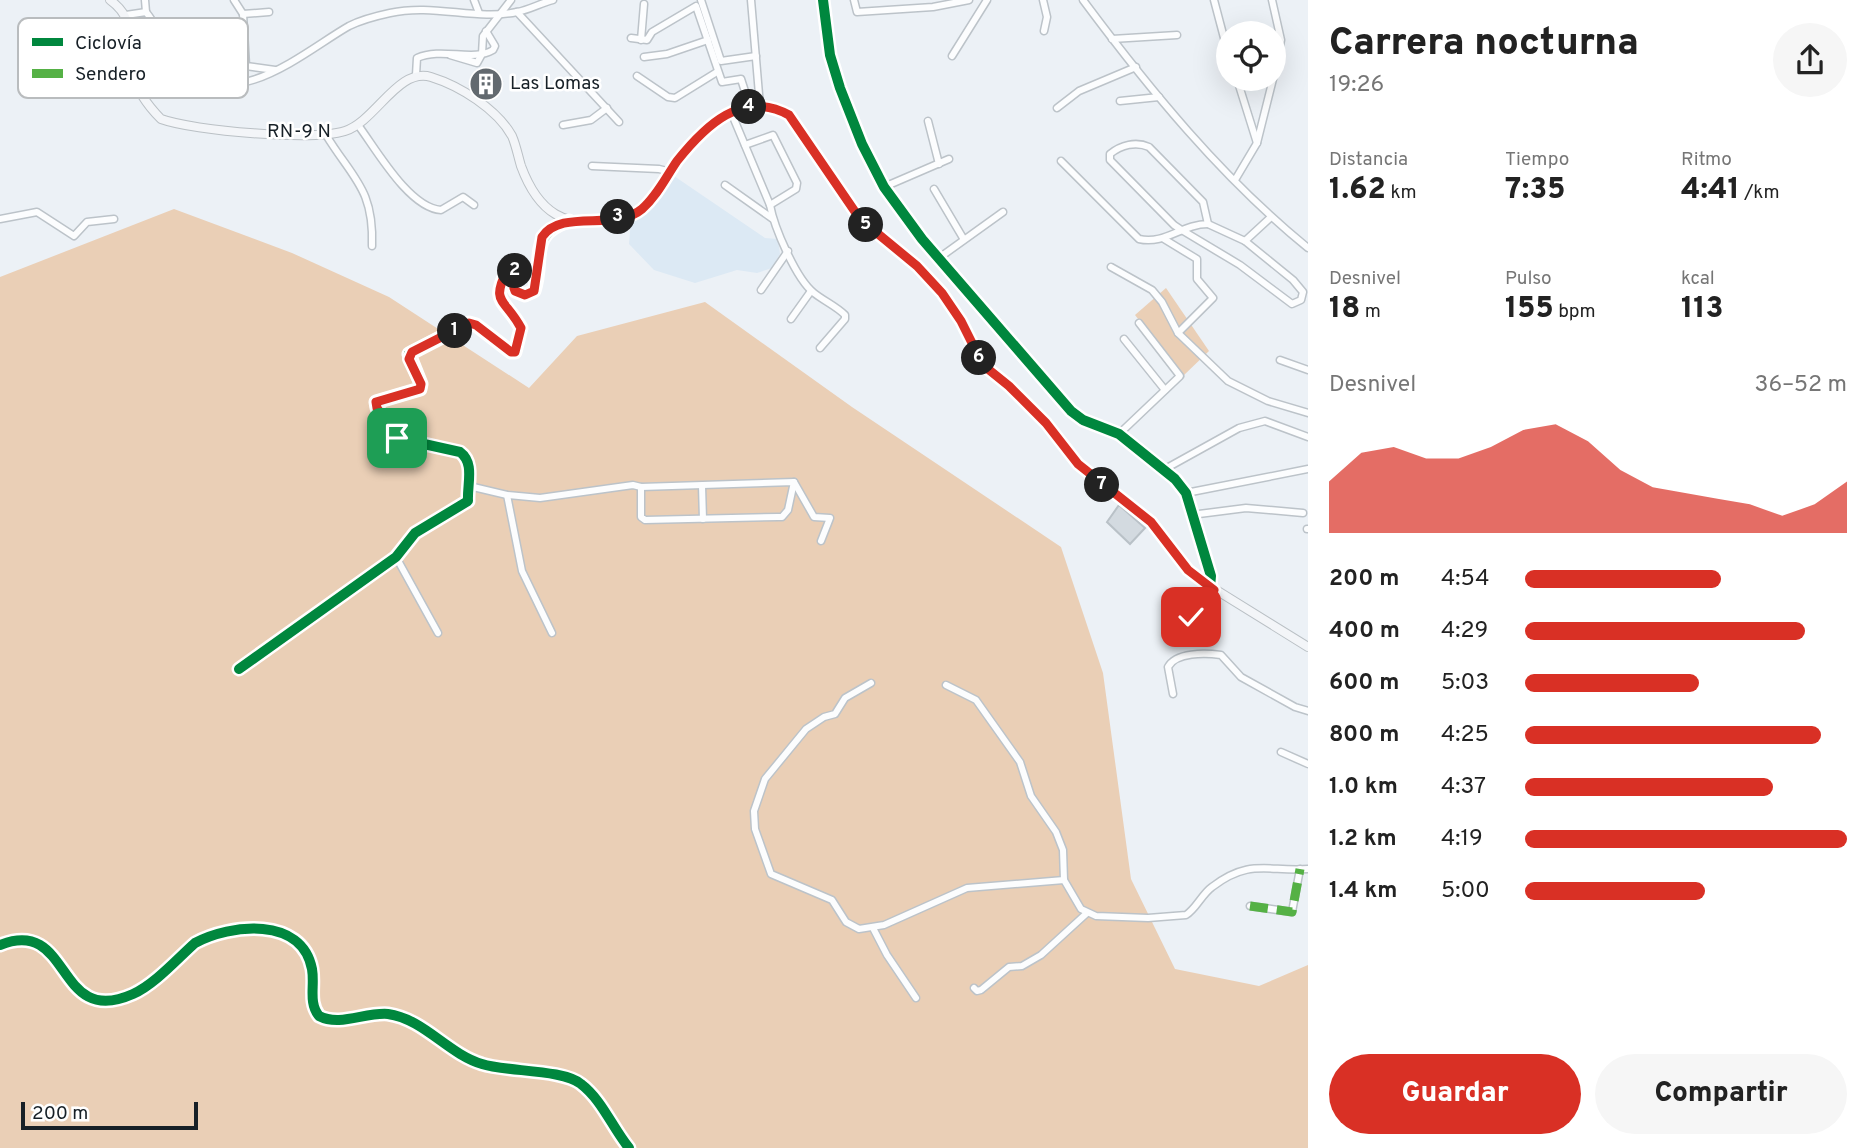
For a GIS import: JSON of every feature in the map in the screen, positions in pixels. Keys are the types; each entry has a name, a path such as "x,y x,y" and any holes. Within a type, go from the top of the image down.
{"main road":[{"path":"110,0 126,15"},
{"path":"416,75 435,78 467,94 496,116 512,136 530,189 544,208 569,221 611,219 637,212 707,129 732,112 750,107 772,106 789,115 860,219 917,266 942,293 961,321 983,365 1009,386 1046,423 1078,464 1151,522 1188,570 1212,589 1293,636 1308,648"},
{"name":"RN-9 N","path":"144,98 161,120 211,130 326,135 358,125 398,86 416,75"},
{"path":"1293,636 1308,638"}],"street":[{"path":"145,0 146,12 150,18"},
{"path":"234,0 243,18"},
{"path":"474,0 479,13"},
{"path":"482,54 482,40 486,32 498,13 511,0"},
{"path":"248,79 279,70 299,60 351,25 399,11 433,9 479,13 517,12 553,0"},
{"path":"701,0 721,61 756,56"},
{"path":"751,0 760,106"},
{"path":"823,0 830,55 840,88 862,144 895,206 1071,411 1119,435 1165,469 1186,494 1211,576 1212,589 1206,608 1191,617 1174,621 1169,629"},
{"path":"854,0 857,12 933,7 969,0"},
{"path":"952,56 987,0"},
{"path":"1043,0 1047,17 1044,31"},
{"path":"1083,0 1186,132 1271,217 1308,248"},
{"path":"1213,0 1219,21"},
{"path":"1272,0 1277,21"},
{"path":"430,1 433,9"},
{"path":"641,40 644,4"},
{"path":"631,38 647,40 652,32 696,6 718,72 724,83 741,79 750,107"},
{"path":"126,15 146,12"},
{"path":"243,14 269,12"},
{"path":"517,12 619,122"},
{"path":"416,75 417,58 431,52 482,54 496,48 486,32"},
{"path":"1112,39 1177,35"},
{"path":"644,57 667,54 708,40"},
{"path":"248,66 279,70"},
{"path":"1057,108 1079,91 1136,67"},
{"path":"637,76 668,97 675,98 718,72"},
{"path":"1241,91 1257,143"},
{"path":"1235,180 1257,143 1270,91"},
{"path":"1120,101 1159,97"},
{"path":"563,125 591,120 607,108"},
{"path":"732,112 788,251 811,291 845,315 820,348"},
{"path":"928,121 939,164"},
{"path":"358,125 405,189 429,207 441,210 467,197 474,205"},
{"path":"326,135 361,183 373,219 372,246"},
{"path":"745,145 773,135 797,183 796,189 770,205"},
{"path":"1061,161 1098,201 1139,239 1156,242 1180,229 1208,224 1245,241 1293,280 1303,292 1301,300 1292,304 1284,301 1240,265 1180,229 1114,165 1110,154 1124,146 1142,144 1149,147 1203,202 1208,224"},
{"path":"884,187 948,159"},
{"path":"592,166 671,172"},
{"path":"725,185 773,219"},
{"path":"934,189 963,238"},
{"path":"0,219 37,212 74,236 87,222 114,219"},
{"path":"939,258 963,238 1003,212"},
{"path":"1245,241 1271,217"},
{"path":"239,669 396,557 415,533 468,501 469,464 466,457 460,452 397,438 377,408 376,402 420,389 421,384 409,354 469,323 476,325 511,352 515,352 521,328 498,296 498,287 508,268 513,266 515,291 525,295 534,291 542,237 552,227 569,221"},
{"path":"1164,239 1195,256 1198,263 1197,279 1213,298 1178,333"},
{"path":"761,290 788,251"},
{"path":"1111,267 1152,290 1162,302 1178,333 1228,381 1268,401 1308,413"},
{"path":"791,319 811,291"},
{"path":"1119,435 1180,375 1139,323"},
{"path":"1124,339 1165,390"},
{"path":"1280,360 1308,370"},
{"path":"1165,469 1182,457 1238,428 1265,421 1308,437"},
{"path":"1186,494 1308,469"},
{"path":"469,486 507,495 540,498 633,485 702,486 794,482"},
{"path":"641,487 643,520 782,517 788,510 794,482"},
{"path":"794,482 814,517 820,520 830,518 821,541"},
{"path":"702,486 703,519"},
{"path":"507,495 522,571 552,634"},
{"path":"1191,515 1246,508 1303,513"},
{"path":"396,557 438,633"},
{"path":"1173,694 1168,664 1200,653 1221,655 1241,677 1295,707 1308,711"},
{"path":"871,683 845,698 835,714 824,717 806,729 765,779 754,811 755,829 771,874 832,900 850,926 859,929 873,928 967,888 1064,880"},
{"path":"946,685 976,700 1020,762 1031,796 1060,841 1065,862 1064,880 1079,906 1087,913 1148,918 1186,915 1208,890 1241,871 1263,866 1308,869"},
{"path":"1282,752 1308,764"},
{"path":"1250,906 1292,912 1300,869"},
{"path":"974,988 976,991 981,990 1009,967 1034,960 1087,913"},
{"path":"873,928 887,955 916,998"},
{"path":"0,945 18,939 40,942 47,947 68,978 85,996 116,999 142,989 195,943 207,937 245,930 279,931 292,938 309,960 313,1004 319,1016 334,1021 375,1014 398,1017 414,1023 477,1063 576,1080 597,1101 629,1148"}],"shaded area":[{"path":"674,176 765,238 778,239 780,254 772,268 757,273 737,270 695,283 654,270 629,244 631,220 642,212"},
{"path":"174,209 292,253 389,297 529,388 577,336 705,302 852,407 1061,547 1103,673 1131,879 1175,969 1259,986 1308,965 1308,1148 0,1148 0,277"},
{"path":"1166,288 1209,351 1183,376 1135,315"}],"building":[{"name":"Las Lomas","path":"497,72 502,81 479,93 471,88 470,86"},
{"path":"1119,505 1145,528 1130,544 1107,522"}],"marked path":[{"path":"1250,906 1292,912 1300,869"}],"cycle path":[{"path":"823,0 830,55 840,88 862,144 884,187 922,239 1071,411 1083,420 1119,434 1175,479 1186,493 1211,576 1210,587"},
{"path":"239,669 396,557 415,533 468,501 469,468 465,457 460,452 397,438 377,408 376,402 420,389 421,384 409,354 469,323 476,325 511,352 515,352 521,328 501,300 500,288 503,280 508,268 513,266 515,273 512,286 515,291 525,295 534,291 542,241 547,233 569,221"},
{"path":"0,945 23,940 40,945 75,986 89,997 108,1001 141,990 158,978 195,943 210,936 245,929 280,932 294,940 306,952 313,975 314,1005 319,1016 335,1020 379,1014 401,1017 425,1029 458,1053 482,1064 573,1079 595,1098 629,1148"}],"place":[{"name":"Las Lomas","path":"486,84"}],"route":[{"path":"397,438 377,408 376,402 420,389 421,384 409,354 469,323 473,323 511,352 515,352 522,333 521,328 498,296 498,287 508,268 513,266 515,291 525,295 534,291 542,237 546,232 569,221 585,223 611,219 643,209 677,162 714,122 732,112 750,107 772,106 789,115 860,219 917,266 942,293 961,321 983,365 1009,386 1046,423 1078,464 1151,522 1188,570 1214,590 1206,608 1191,617"}]}
